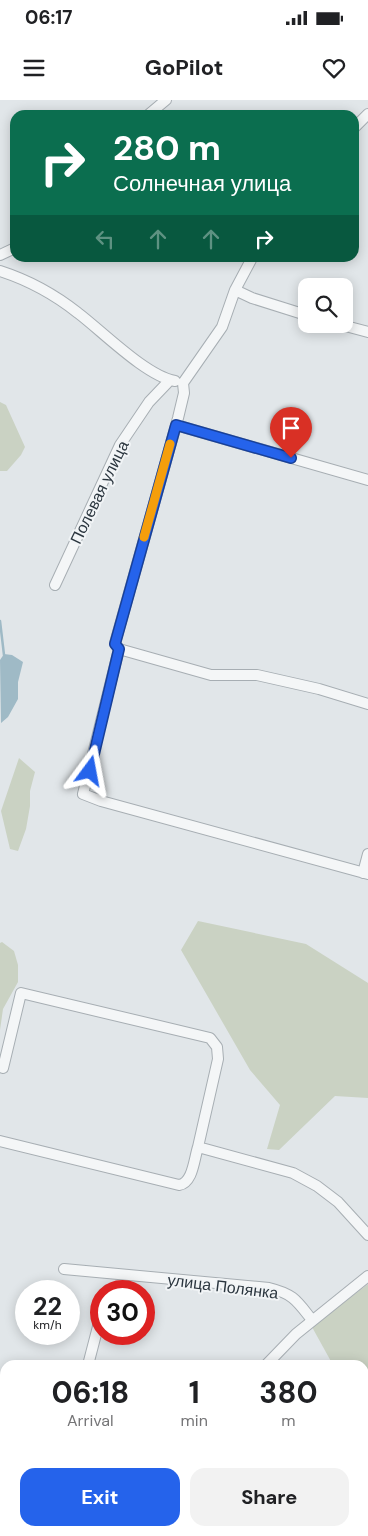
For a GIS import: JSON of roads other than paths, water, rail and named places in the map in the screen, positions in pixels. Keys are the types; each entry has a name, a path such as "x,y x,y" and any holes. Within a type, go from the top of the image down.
{"street":[{"path":"154,110 166,100"},
{"path":"359,123 368,114"},
{"path":"250,262 235,290 222,327 184,382 184,393 176,425 115,644 119,649 211,675 258,675 319,689 368,704"},
{"path":"0,271 18,277 52,294 153,372 170,380 184,382"},
{"path":"235,290 252,298 298,312"},
{"path":"353,328 368,332"},
{"name":"Полевая улица","path":"55,585 120,444 149,402 170,380"},
{"path":"176,425 368,480"},
{"path":"119,649 84,794 101,801 366,874 368,854"},
{"path":"0,1141 180,1185 185,1184 189,1180 198,1148 218,1060 217,1047 210,1038 21,993 3,1068"},
{"path":"198,1148 293,1173 317,1186 338,1202 368,1235"},
{"name":"улица Полянка","path":"64,1269 269,1288 294,1298 312,1320"},
{"path":"271,1360 312,1320 368,1276"},
{"path":"89,1360 93,1345"}],"water":[{"path":"4,654 12,655 23,662 18,682 18,699 8,717 1,723 0,660"}],"waterway":[{"path":"0,621 4,655"}]}
